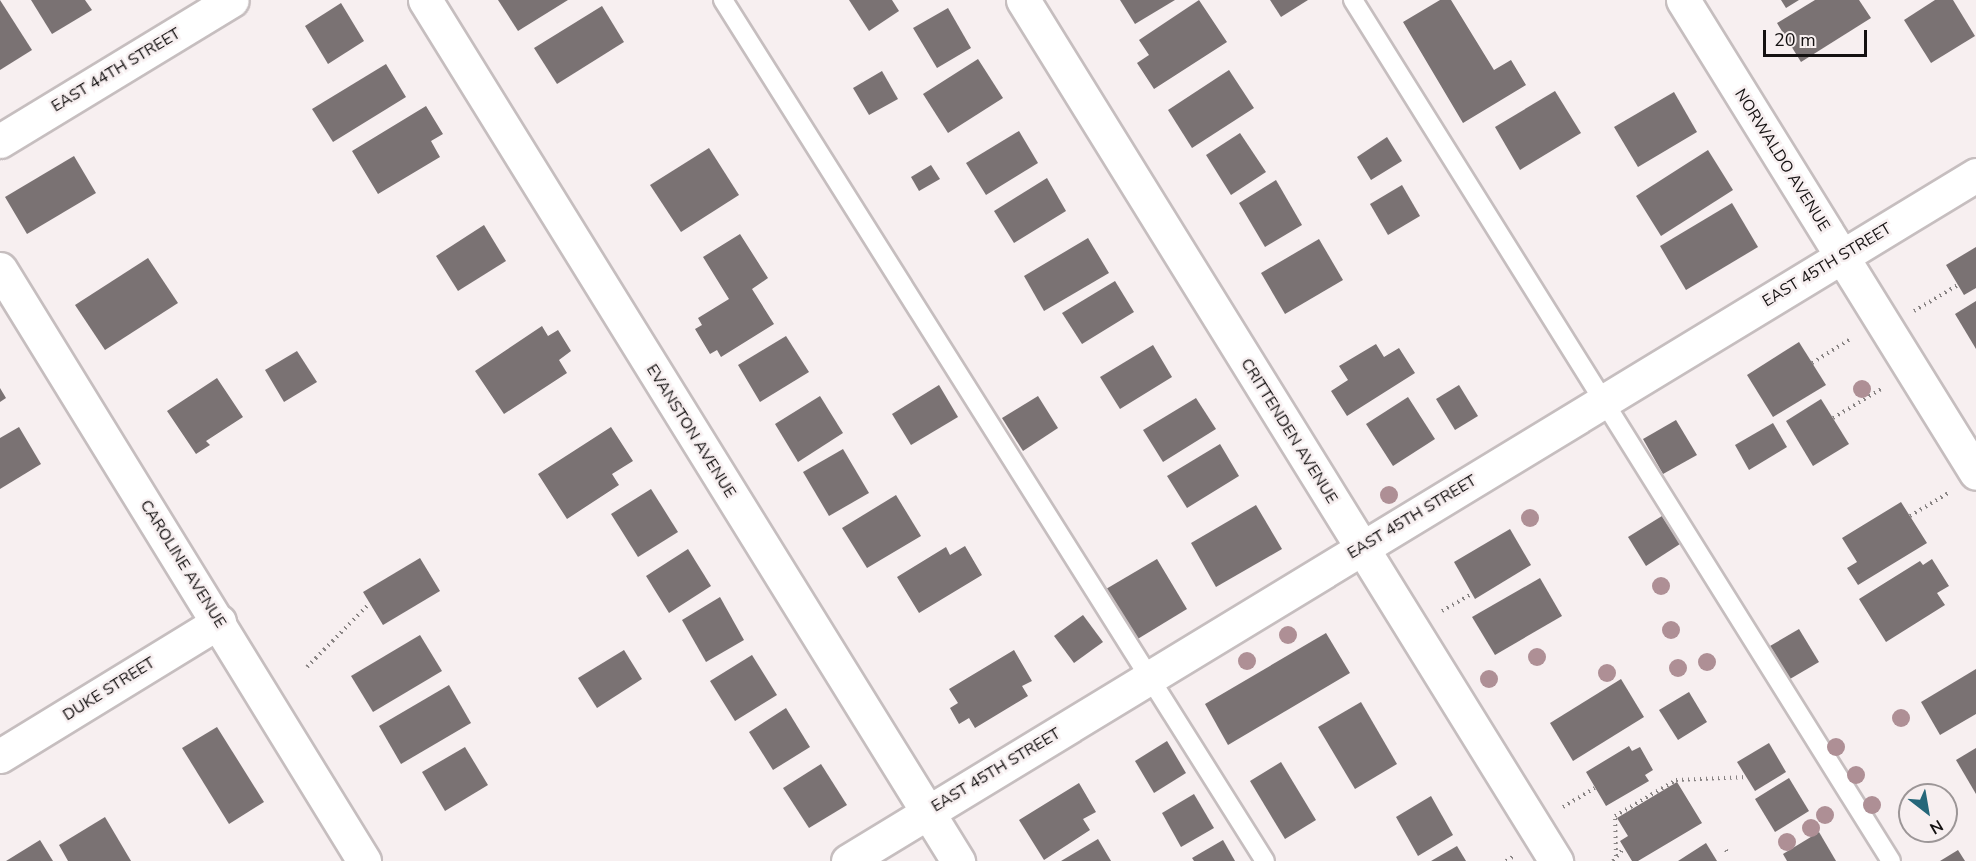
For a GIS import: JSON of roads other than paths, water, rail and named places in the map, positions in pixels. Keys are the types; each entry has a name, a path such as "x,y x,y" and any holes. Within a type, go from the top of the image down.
{"street":[{"name":"EAST 44TH STREET","path":"0,141 232,0"},
{"name":"EVANSTON AVENUE","path":"425,0 958,861"},
{"name":"CRITTENDEN AVENUE","path":"1023,0 1556,861"},
{"name":"NORWALDO AVENUE","path":"1683,0 1842,256 1965,481"},
{"name":"EAST 45TH STREET","path":"848,861 1976,175"},
{"name":"CAROLINE AVENUE","path":"0,269 364,861"},
{"name":"DUKE STREET","path":"0,756 219,622"}],"lane":[{"path":"723,0 1265,861"},
{"path":"1353,0 1891,861"}]}
